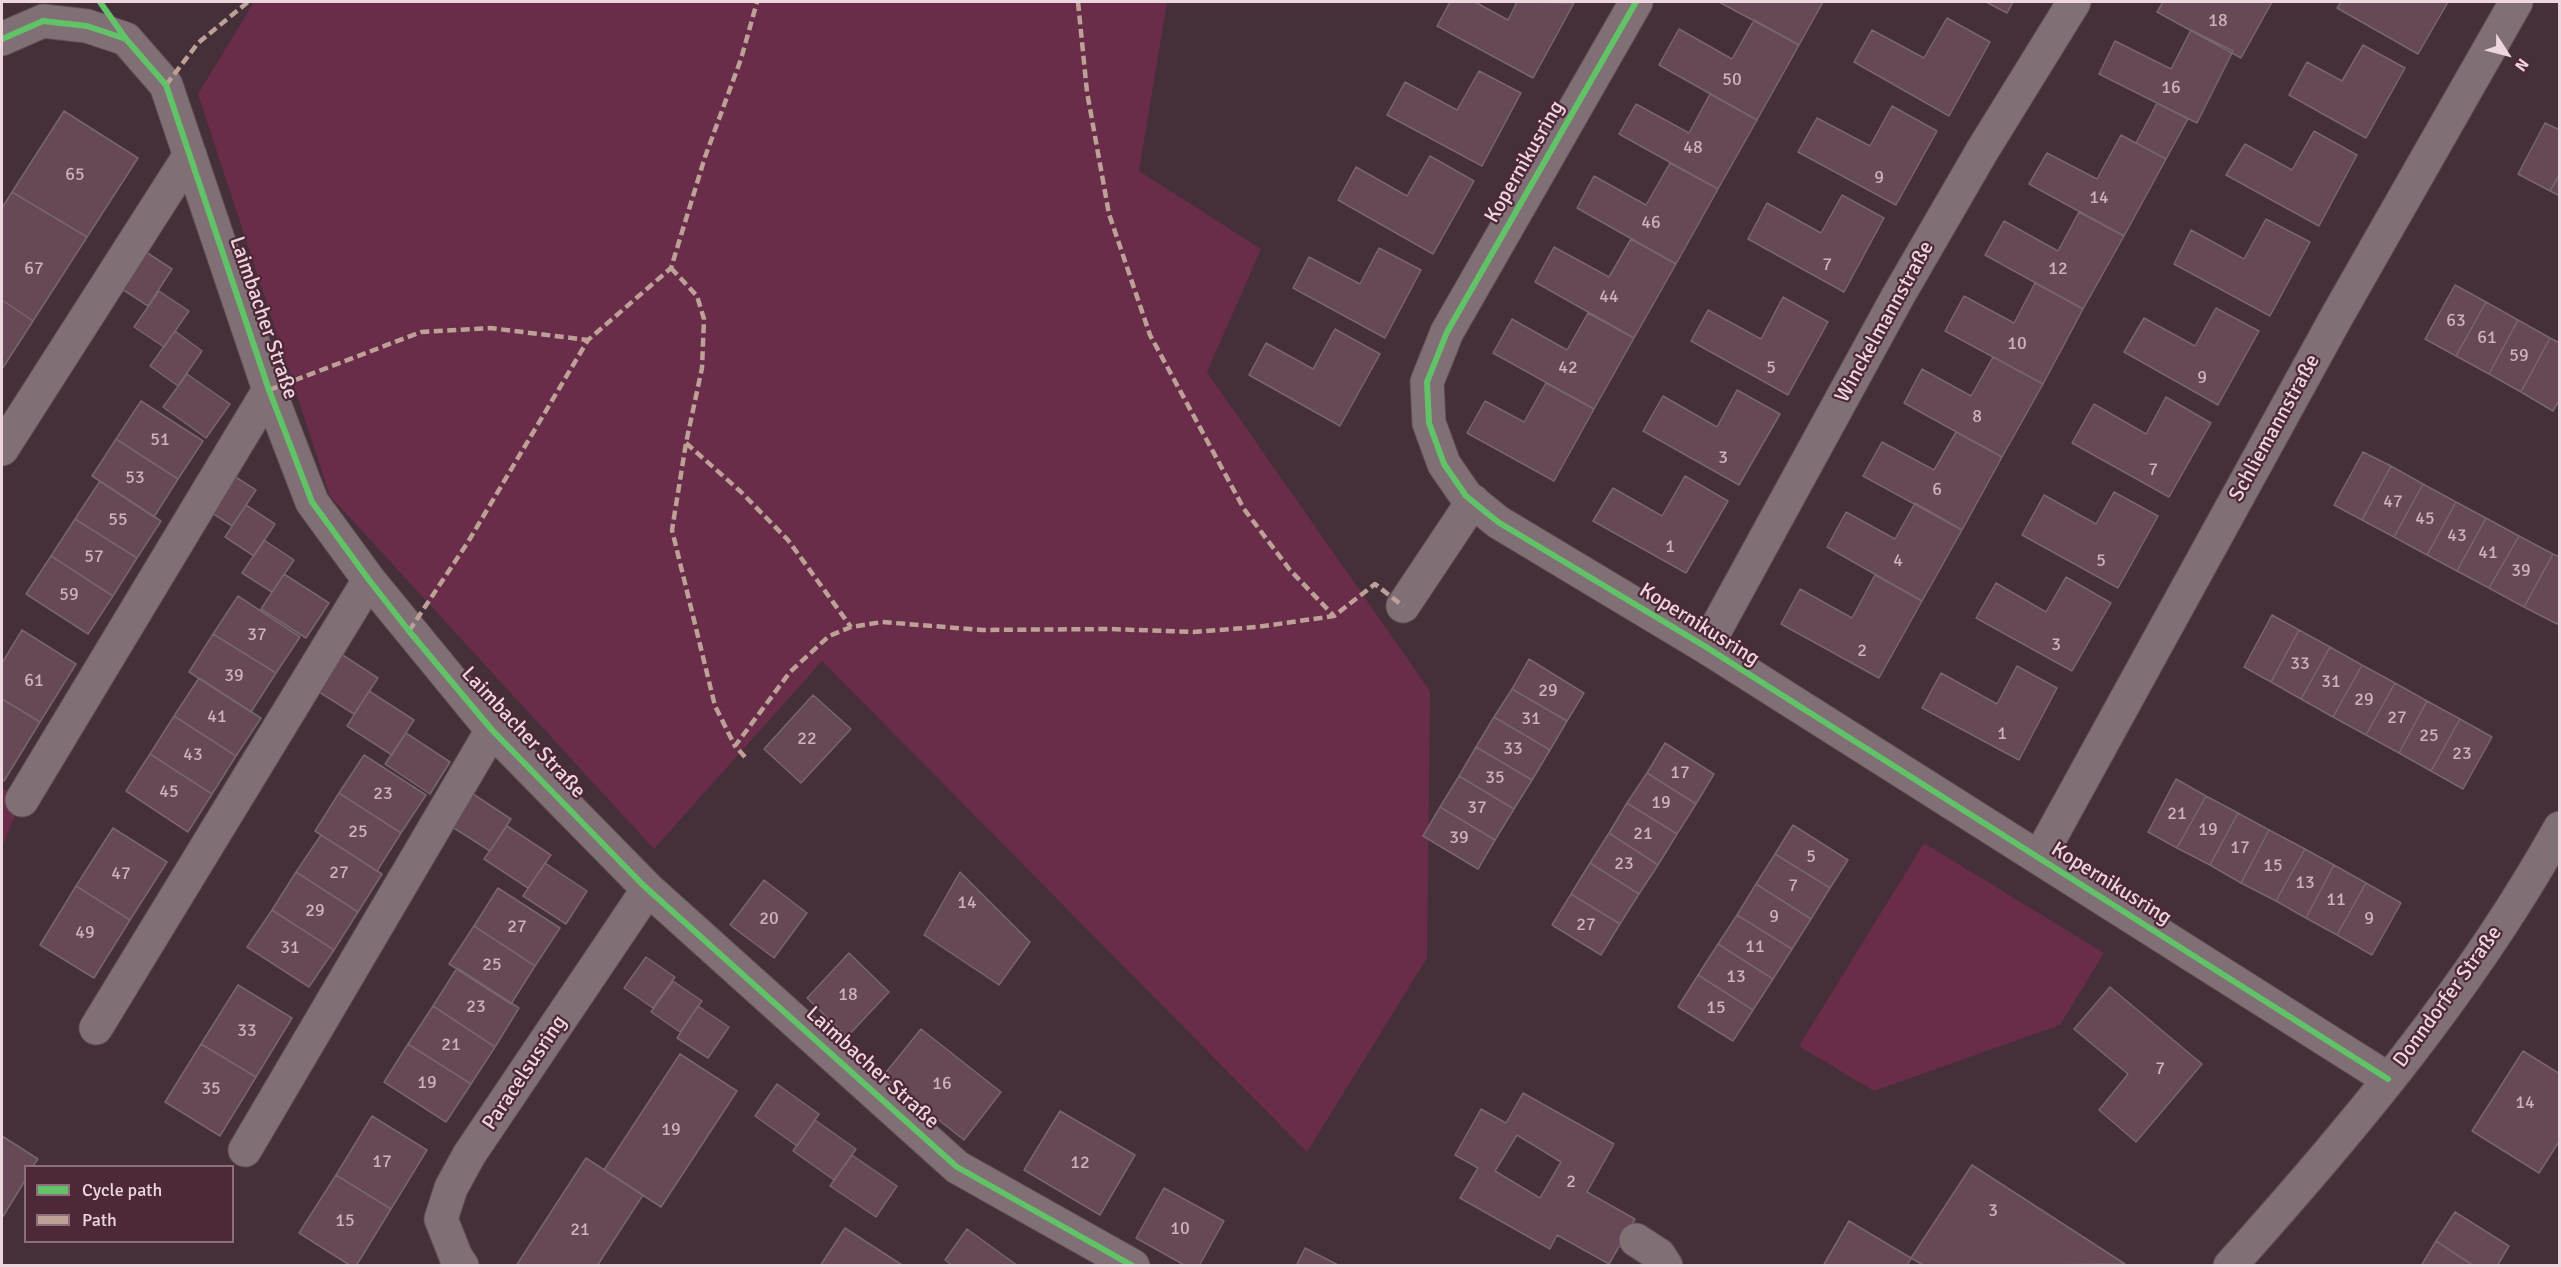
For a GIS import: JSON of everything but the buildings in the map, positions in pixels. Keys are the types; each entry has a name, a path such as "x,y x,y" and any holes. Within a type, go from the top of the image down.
{"street":[{"name":"Kopernikusring","path":"1636,2 1447,332 1427,382 1429,423 1444,464 1466,496 1498,522 1706,648 2388,1079"},
{"name":"Winckelmannstraße","path":"1706,648 1898,296 2074,2"},
{"name":"Schliemannstraße","path":"2039,858 2325,337 2516,2"},
{"name":"Laimbacher Straße","path":"2,39 43,21 87,26 126,39 166,85 269,390 312,502 369,580 492,730 648,889 957,1167 1133,1266"},
{"path":"2,449 190,155"},
{"name":"Laimbacher Straße","path":"22,800 269,390"},
{"path":"1403,606 1473,501"},
{"path":"96,1028 369,580"},
{"name":"Laimbacher Straße","path":"245,1150 492,730"},
{"name":"Donndorfer Straße","path":"2230,1266 2328,1155 2388,1079 2483,952 2559,828"},
{"name":"Paracelsusring","path":"462,1266 456,1257 441,1219 451,1188 469,1155 648,889"},
{"path":"1636,1240 1659,1255 1666,1266"}],"shaded area":[{"path":"254,2 1167,2 1139,171 1261,249 1207,372 1430,691 1427,958 1307,1152 822,661 654,849 330,496 198,94"},
{"path":"2,788 22,800 2,846"},
{"path":"1924,843 2104,953 2060,1025 1874,1091 1799,1046"}],"marked path":[{"path":"166,85 198,43 248,2"},
{"path":"409,631 468,542 588,340 671,268 705,157 741,59 757,2"},
{"path":"1078,2 1087,92 1109,214 1150,335 1244,509 1290,570 1334,616"},
{"path":"671,268 697,296 704,319 702,368 686,443 672,530 715,706 735,746"},
{"path":"269,390 421,332 490,328 588,340"},
{"path":"686,443 740,491 788,540 851,627"},
{"path":"745,757 735,746 790,672 829,636 851,627 882,622 982,630 1110,629 1193,632 1257,627 1334,616 1375,584 1403,606"}],"cycle path":[{"path":"100,2 126,39 166,85 269,390 312,502 409,631 492,730 643,885 957,1167 1133,1266"},
{"path":"1636,2 1447,332 1427,382 1429,423 1444,464 1466,496 1498,522 1706,647 2388,1079"},
{"path":"2,39 43,21 87,26 126,39"}]}
